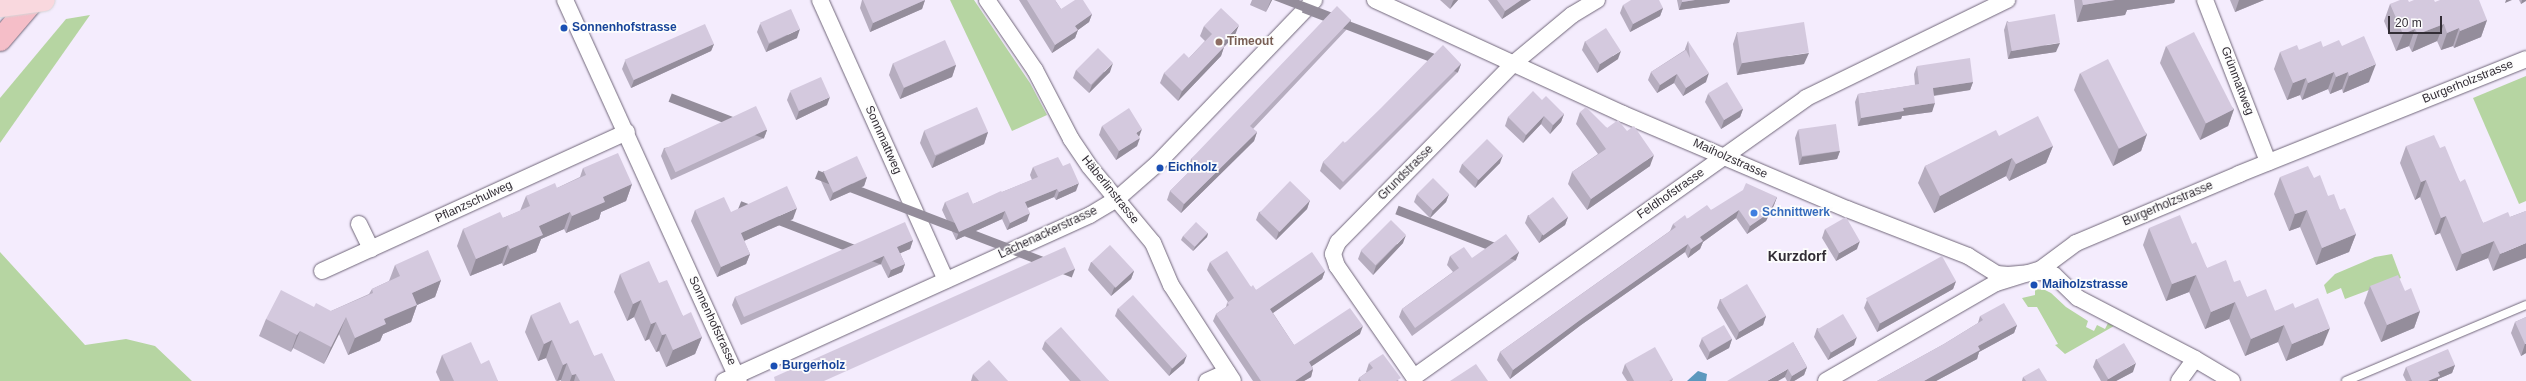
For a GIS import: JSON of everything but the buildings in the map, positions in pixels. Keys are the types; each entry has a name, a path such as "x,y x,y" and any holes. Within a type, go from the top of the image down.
{"highway":[{"path":"0,40 34,0"}],"main road":[{"path":"0,6 44,0"}],"street":[{"name":"Sonnenhofstrasse","path":"565,0 627,132 733,379"},
{"name":"Sonnmattweg","path":"820,0 946,280"},
{"name":"Häberlinstrasse","path":"987,0 1035,70 1071,139 1089,166 1153,243 1171,285 1230,377"},
{"name":"Lachenackerstrasse","path":"733,379 1090,215 1117,199 1157,164 1314,0"},
{"name":"Maiholzstrasse","path":"1375,0 1723,157 1870,219 1968,256 1997,274 2008,275 2031,272 2054,275 2078,298 2195,359 2232,381"},
{"name":"Grundstrasse","path":"1414,377 1337,266 1333,254 1338,242 1514,63 1572,15 1597,0"},
{"name":"Feldhofstrasse","path":"1414,377 1806,98 2006,0"},
{"name":"Grünmattweg","path":"2205,0 2268,162"},
{"name":"Burgerholzstrasse","path":"1826,381 1996,283 2049,265 2076,243 2268,162 2526,58"},
{"name":"Pflanzschulweg","path":"322,271 627,132"},
{"path":"359,224 371,249"},
{"path":"2179,381 2195,359"},
{"path":"1207,381 1230,377"}],"lane":[{"path":"2346,381 2526,305"}],"green space":[{"path":"950,0 974,0 1030,83 1047,115 1012,131"},
{"path":"90,15 0,143 0,98 66,19"},
{"path":"2526,76 2526,201 2519,204 2473,98"},
{"path":"0,252 85,345 126,339 155,346 192,381 0,381"},
{"path":"2392,254 2401,278 2345,299 2341,288 2327,294 2324,285 2335,274 2375,257"},
{"path":"2035,289 2045,290 2051,293 2066,307 2088,321 2086,327 2094,331 2097,325 2105,329 2108,323 2114,326 2065,354 2055,345 2058,344 2037,307 2028,307 2022,298 2035,295"}],"water":[{"path":"1698,371 1707,374 1706,381 1687,381"}],"place":[{"name":"Sonnenhofstrasse","path":"564,28"},
{"name":"Timeout","path":"1219,42"},
{"name":"Eichholz","path":"1160,168"},
{"name":"Schnittwerk","path":"1754,213"},
{"name":"Maiholzstrasse","path":"2034,285"},
{"name":"Burgerholz","path":"774,366"}],"district":[{"name":"Kurzdorf","path":"1797,256"}]}
